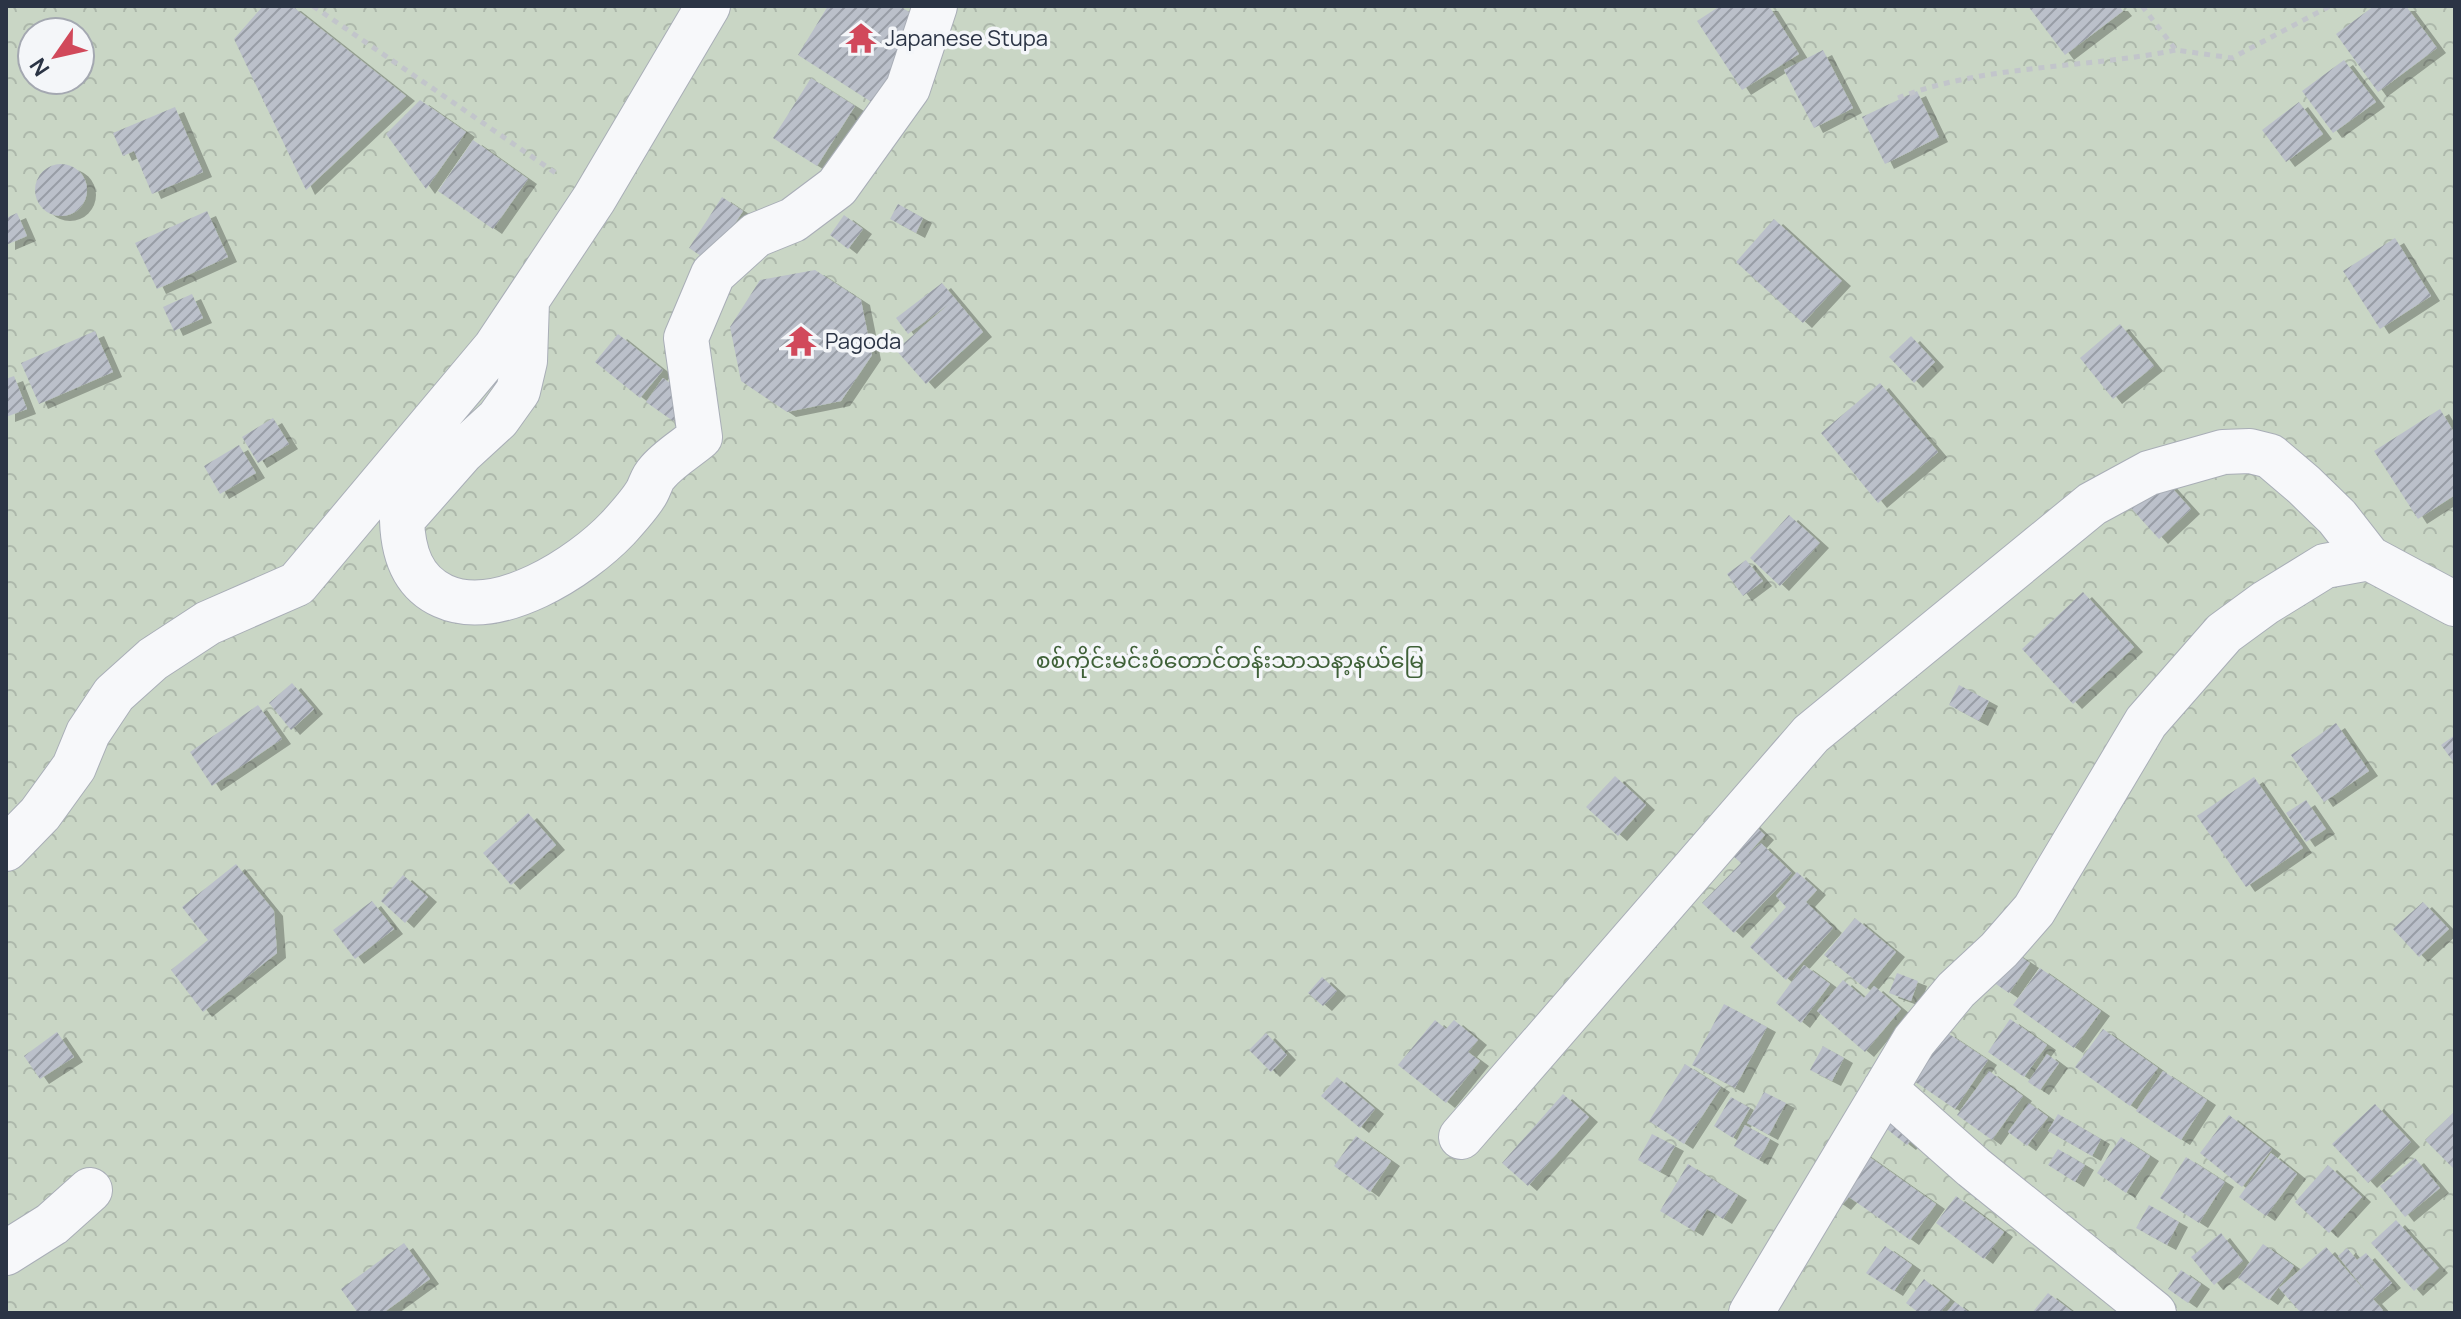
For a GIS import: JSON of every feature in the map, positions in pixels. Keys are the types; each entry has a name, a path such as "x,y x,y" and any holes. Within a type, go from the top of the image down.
{"street":[{"path":"6,849 40,814 74,767 88,733 114,694 153,659 208,623 297,584 495,348 594,199 708,6"},
{"path":"527,301 525,361 518,391 498,419 462,452 402,520 403,544 414,571 428,588 446,598 476,605 545,582 586,557 618,528 645,495 655,474 700,437 686,338 713,274 756,235 793,220 837,187 908,88 935,6"},
{"path":"1461,1137 1811,734 2092,504 2149,473 2223,452 2250,451 2270,456 2337,517 2369,558 2455,604"},
{"path":"1751,1313 1914,1041 1956,990 1999,950 2034,910 2146,722 2188,670 2224,633 2265,603 2325,566 2369,558"},
{"path":"1885,1089 1973,1167 2154,1313"},
{"path":"6,1253 52,1224 90,1190"}],"path":[{"path":"313,6 594,199"},
{"path":"2142,6 2176,50"},
{"path":"1898,98 1917,91 2033,67 2126,61 2176,50 2232,58 2330,6"}],"green space":[{"name":"စစ်ကိုင်းမင်းဝံတောင်တန်းသာသနာ့နယ်မြေ","path":"6,6 2455,6 2455,1313 6,1313"}],"building":[{"path":"263,6 292,6 406,96 306,190 234,39"},
{"name":"Japanese Stupa","path":"828,6 900,6 924,22 873,103 798,55"},
{"path":"1720,6 1769,6 1799,54 1742,90 1697,21"},
{"path":"2028,6 2119,6 2123,11 2065,55"},
{"path":"2374,6 2406,6 2437,48 2378,92 2336,34"},
{"path":"1823,50 1853,108 1814,128 1784,70"},
{"path":"2344,60 2376,102 2333,133 2302,91"},
{"path":"811,78 855,106 817,166 773,138"},
{"path":"1917,91 1939,137 1885,164 1862,117"},
{"path":"420,100 466,132 426,189 386,134"},
{"path":"2299,102 2323,134 2286,162 2262,130"},
{"path":"175,107 203,172 152,194 134,151 123,156 113,133"},
{"path":"473,140 528,179 493,229 438,191"},
{"path":"61,164 80,171 87,190 80,209 61,216 42,209 35,190 42,171"},
{"path":"722,197 743,211 710,262 689,248"},
{"path":"898,204 923,218 916,233 890,219"},
{"path":"207,211 228,257 157,289 135,243"},
{"path":"17,213 27,236 6,245 6,218"},
{"path":"844,215 863,229 848,249 830,235"},
{"path":"1774,219 1842,281 1803,323 1736,262"},
{"path":"2395,238 2431,296 2380,329 2343,271"},
{"name":"Pagoda","path":"815,270 861,300 872,355 841,401 787,412 741,381 730,327 760,280"},
{"path":"942,283 983,332 926,384 896,350 949,304 908,334 896,318"},
{"path":"192,294 203,318 174,331 163,307"},
{"path":"2120,324 2154,366 2113,399 2080,358"},
{"path":"95,331 113,372 39,404 21,363"},
{"path":"618,334 663,370 640,398 595,362"},
{"path":"1911,336 1935,362 1914,383 1889,357"},
{"path":"14,376 27,409 6,417 6,379"},
{"path":"663,378 689,397 673,421 646,402"},
{"path":"1880,383 1938,452 1878,503 1821,433"},
{"path":"2440,409 2455,434 2455,495 2418,519 2374,451"},
{"path":"273,418 289,444 258,463 242,437"},
{"path":"239,445 256,473 220,494 204,466"},
{"path":"2163,478 2191,509 2159,539 2131,508"},
{"path":"1789,515 1820,543 1780,586 1750,558"},
{"path":"1746,560 1763,581 1743,596 1727,574"},
{"path":"2083,592 2134,647 2073,704 2022,649"},
{"path":"292,683 314,709 291,730 269,703"},
{"path":"1959,685 1989,701 1979,721 1949,705"},
{"path":"258,705 282,739 212,786 190,752"},
{"path":"2336,723 2369,771 2324,802 2291,755"},
{"path":"2455,735 2455,764 2441,745"},
{"path":"1615,776 1646,805 1618,836 1586,807"},
{"path":"2254,777 2303,848 2246,887 2197,816"},
{"path":"2306,800 2326,829 2306,842 2286,813"},
{"path":"528,813 556,845 511,885 483,853"},
{"path":"1751,822 1765,835 1747,855 1761,843 1792,873 1734,933 1702,903 1741,863 1726,850"},
{"path":"236,864 274,911 277,953 203,1012 171,970 208,940 182,907"},
{"path":"1797,872 1817,890 1806,902 1833,928 1786,980 1750,947 1786,907 1776,896"},
{"path":"403,875 428,897 405,923 381,901"},
{"path":"372,901 394,929 355,959 333,930"},
{"path":"2423,902 2449,929 2419,957 2393,929"},
{"path":"1855,918 1896,952 1866,989 1824,955"},
{"path":"2011,950 2030,963 2009,993 1990,980"},
{"path":"1804,965 1830,984 1801,1023 1776,1003"},
{"path":"2040,968 2101,1011 2074,1048 2013,1005"},
{"path":"1897,973 1918,981 1911,1001 1889,993"},
{"path":"1322,977 1337,991 1323,1006 1308,993"},
{"path":"1843,980 1864,998 1874,986 1901,1009 1865,1052 1817,1011"},
{"path":"1724,1004 1767,1027 1735,1088 1692,1065"},
{"path":"2010,1019 2047,1045 2024,1077 1988,1052"},
{"path":"1435,1020 1446,1029 1454,1020 1478,1040 1468,1052 1480,1061 1446,1103 1398,1065"},
{"path":"2103,1029 2158,1068 2130,1106 2075,1067"},
{"path":"57,1032 74,1057 40,1079 24,1056"},
{"path":"1946,1032 1988,1060 1955,1109 1914,1081"},
{"path":"1266,1033 1287,1055 1271,1072 1249,1050"},
{"path":"1823,1046 1844,1058 1832,1081 1810,1070"},
{"path":"2047,1054 2059,1063 2040,1090 2028,1082"},
{"path":"1685,1064 1721,1087 1684,1144 1649,1121"},
{"path":"1989,1071 2023,1096 1992,1140 1957,1115"},
{"path":"2163,1071 2207,1100 2181,1140 2136,1111"},
{"path":"1337,1077 1375,1109 1360,1128 1321,1096"},
{"path":"1764,1092 1786,1103 1769,1135 1747,1123"},
{"path":"1563,1094 1589,1117 1528,1186 1502,1163"},
{"path":"1731,1097 1750,1108 1733,1138 1714,1126"},
{"path":"2029,1103 2048,1117 2027,1146 2008,1132"},
{"path":"2375,1104 2411,1142 2368,1183 2332,1144"},
{"path":"2455,1111 2455,1170 2425,1140"},
{"path":"2058,1114 2101,1139 2092,1156 2048,1131"},
{"path":"2229,1115 2272,1149 2242,1187 2200,1153"},
{"path":"1878,1122 1922,1125 1907,1145"},
{"path":"1745,1125 1770,1139 1759,1160 1734,1146"},
{"path":"1652,1134 1675,1146 1660,1172 1638,1160"},
{"path":"1356,1136 1391,1161 1370,1192 1334,1166"},
{"path":"2121,1137 2150,1156 2126,1193 2097,1173"},
{"path":"2058,1149 2085,1165 2075,1182 2048,1165"},
{"path":"1861,1151 1936,1204 1910,1240 1849,1197 1842,1205 1829,1196"},
{"path":"2271,1153 2297,1174 2266,1216 2239,1197"},
{"path":"2186,1157 2225,1182 2199,1223 2160,1198"},
{"path":"2415,1158 2440,1188 2405,1217 2380,1186"},
{"path":"1688,1164 1738,1195 1723,1219 1707,1209 1694,1231 1660,1211"},
{"path":"2328,1165 2362,1197 2329,1233 2295,1202"},
{"path":"1956,1196 2004,1232 1984,1259 1936,1223"},
{"path":"2149,1205 2179,1222 2167,1245 2136,1228"},
{"path":"2396,1220 2439,1268 2414,1291 2371,1243"},
{"path":"2221,1233 2243,1261 2214,1285 2191,1257"},
{"path":"404,1243 430,1279 383,1313 358,1313 341,1289"},
{"path":"2263,1244 2294,1266 2269,1300 2238,1278"},
{"path":"1885,1246 1912,1265 1894,1291 1866,1273"},
{"path":"2326,1247 2368,1294 2338,1256 2347,1248 2357,1260 2366,1253 2392,1283 2373,1299 2383,1310 2379,1313 2301,1313 2279,1288"},
{"path":"2181,1270 2201,1284 2188,1303 2168,1289"},
{"path":"1924,1279 1950,1300 1940,1313 1919,1313 1906,1303"},
{"path":"2048,1293 2074,1313 2032,1313"},
{"path":"1955,1302 1970,1313 1946,1313"}],"place":[{"name":"Japanese Stupa","path":"861,38"},
{"name":"Pagoda","path":"801,341"}]}
